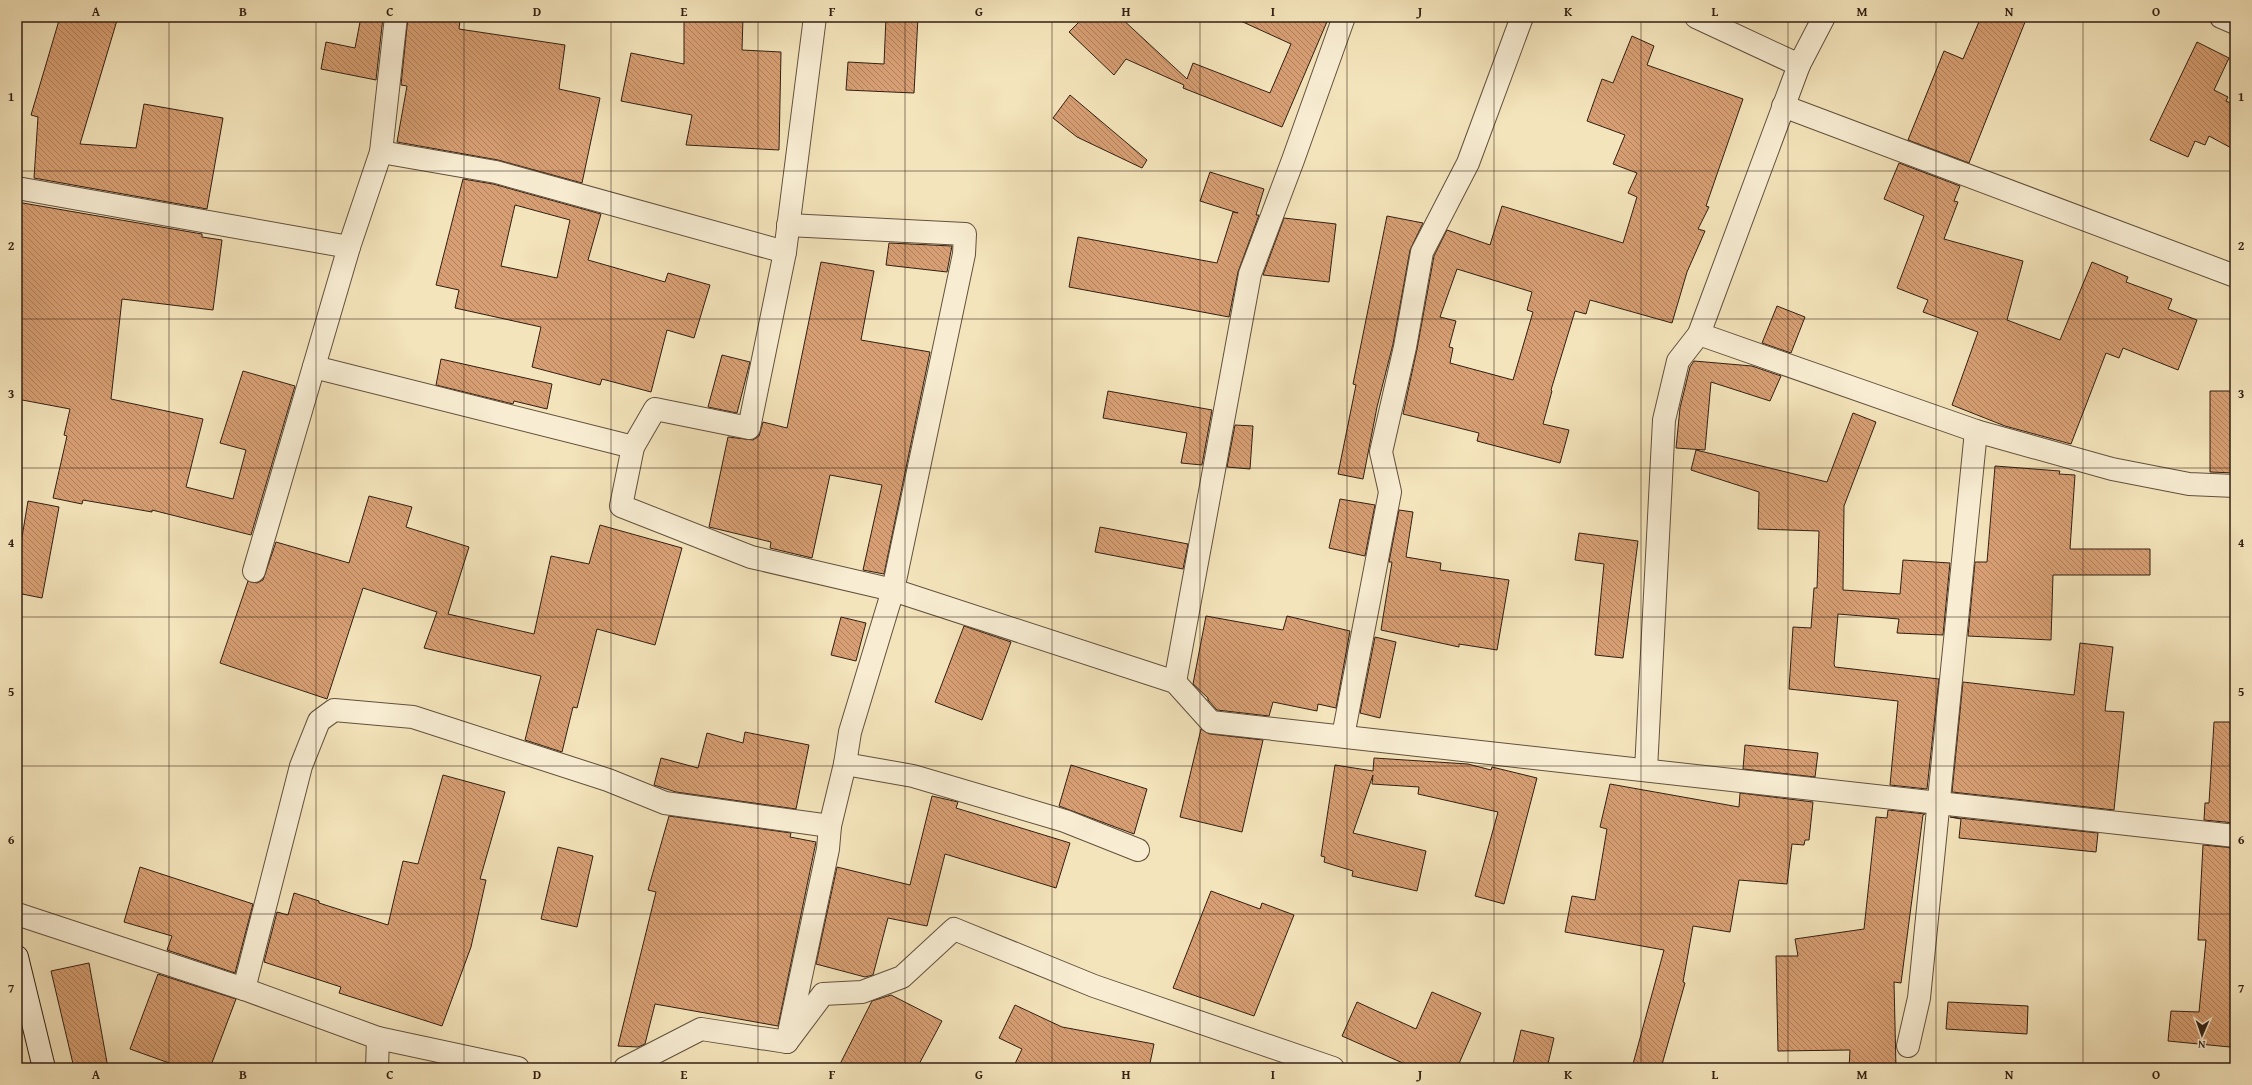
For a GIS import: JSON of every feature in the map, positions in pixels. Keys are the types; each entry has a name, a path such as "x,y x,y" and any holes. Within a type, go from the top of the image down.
{"street":[{"path":"254,571 349,247 381,152 396,17"},
{"path":"815,17 785,252 749,428 655,409 633,446 621,506 751,557 893,590 1175,682 1211,722 2235,836"},
{"path":"1175,682 1250,274 1344,17"},
{"path":"1343,736 1390,492 1381,452 1405,347 1422,252 1468,163 1522,17"},
{"path":"1696,17 1799,65"},
{"path":"1646,770 1664,420 1678,360 1699,334 1799,65 1824,17"},
{"path":"2221,17 2235,23"},
{"path":"1783,106 2235,276"},
{"path":"381,152 496,172 785,252"},
{"path":"17,188 349,247"},
{"path":"787,1042 828,849 830,826 845,764 850,732 893,590 964,254 965,234 788,225"},
{"path":"1699,334 1976,431 2112,470 2189,484 2235,486"},
{"path":"314,367 633,446"},
{"path":"1908,1046 1920,998 1938,803 1976,431"},
{"path":"244,989 301,766 319,721 334,710 413,717 608,780 665,803 830,826"},
{"path":"845,764 921,778 1065,821 1138,850"},
{"path":"17,914 244,989 378,1038 518,1068"},
{"path":"787,1042 823,994 862,992 902,977 954,929 1094,986 1333,1068"},
{"path":"17,957 44,1068"},
{"path":"625,1068 701,1029 787,1042"},
{"path":"377,1068 378,1038"}],"building":[{"path":"60,17 118,17 80,144 136,148 144,104 223,118 207,209 34,178 38,117 31,115"},
{"path":"361,17 383,17 376,80 321,69 326,42 355,48"},
{"path":"408,17 460,20 459,29 565,45 559,89 600,98 582,183 498,160 397,142 407,86 401,85"},
{"path":"684,17 743,17 742,50 781,52 779,150 686,145 692,115 621,101 631,53 684,64"},
{"path":"886,17 918,17 914,93 846,90 848,62 884,64"},
{"path":"1084,17 1120,17 1187,79 1193,63 1270,93 1291,44 1232,17 1329,17 1282,127 1183,88 1184,85 1126,59 1114,75 1069,32"},
{"path":"1981,17 2027,17 1969,163 1908,140 1944,51 1963,59"},
{"path":"1632,36 1654,46 1647,65 1743,99 1706,206 1709,207 1698,229 1705,231 1687,272 1672,323 1590,300 1586,314 1575,311 1551,390 1552,391 1543,424 1569,430 1560,463 1477,441 1479,433 1403,414 1417,349 1434,256 1447,230 1490,245 1502,206 1623,243 1637,197 1628,193 1637,173 1613,164 1625,135 1587,121 1602,79 1613,83","holes":["1457,269 1532,292 1527,310 1533,312 1513,380 1450,363 1453,348 1449,347 1456,321 1440,317"]},
{"path":"2197,42 2229,58 2214,90 2228,97 2226,101 2235,105 2235,150 2209,136 2205,145 2195,141 2188,157 2150,140"},
{"path":"1070,95 1147,160 1142,168 1077,137 1053,118"},
{"path":"1899,163 1960,186 1954,201 1958,202 1944,239 2023,261 2007,320 2060,340 2092,262 2128,277 2126,282 2172,299 2168,309 2197,320 2178,370 2123,348 2119,358 2106,353 2071,444 2005,426 1952,405 1978,332 1923,312 1928,300 1897,288 1924,216 1884,199"},
{"path":"1210,172 1264,189 1256,215 1259,215 1238,272 1229,317 1069,287 1078,237 1217,263 1233,212 1238,213 1200,201"},
{"path":"463,179 493,184 601,214 588,260 665,282 668,273 710,285 694,338 667,330 651,392 602,379 600,385 532,367 541,327 455,308 459,290 436,285","holes":["515,205 570,220 557,278 501,266"]},
{"path":"17,202 202,234 202,237 222,240 213,310 122,299 111,399 203,419 186,487 233,499 246,450 220,443 243,371 295,386 251,535 152,510 152,512 83,500 82,504 53,498 67,436 64,435 70,409 17,399 17,338 20,338 21,287 17,287"},
{"path":"1387,216 1423,223 1410,250 1393,344 1377,407 1363,479 1338,474 1356,385 1353,384"},
{"path":"1284,218 1336,224 1329,282 1263,275"},
{"path":"889,243 952,246 947,272 886,265"},
{"path":"821,262 874,271 861,340 930,352 884,574 863,570 882,485 830,475 812,558 770,548 771,542 709,527 728,437 753,440 759,436 763,422 787,428"},
{"path":"1777,306 1805,317 1791,353 1762,343"},
{"path":"722,355 750,362 737,413 708,407"},
{"path":"441,359 552,384 547,409 514,401 513,404 436,385"},
{"path":"1694,361 1752,366 1781,376 1770,401 1711,382 1705,450 1676,448 1680,408 1690,367"},
{"path":"1108,391 1212,410 1202,465 1181,463 1187,433 1103,418"},
{"path":"2210,391 2235,391 2235,473 2210,472"},
{"path":"1853,413 1876,422 1844,506 1843,590 1900,594 1903,560 1950,563 1943,635 1897,633 1899,619 1838,614 1834,664 1835,667 1939,679 1927,789 1890,785 1898,701 1789,689 1793,627 1811,628 1814,588 1817,588 1819,531 1758,529 1759,492 1691,470 1696,450 1827,482"},
{"path":"1235,425 1253,426 1250,469 1227,467"},
{"path":"1995,466 2060,471 2059,474 2075,475 2070,549 2150,549 2150,575 2053,575 2051,640 1968,636 1975,562 1987,562"},
{"path":"369,496 412,507 406,527 469,547 448,614 534,634 551,556 589,564 600,525 682,548 655,645 597,629 577,708 573,707 562,752 525,740 541,676 424,648 437,612 363,588 327,699 220,663 248,581 257,583 263,580 276,542 349,563"},
{"path":"1340,499 1375,505 1365,556 1329,548"},
{"path":"28,501 59,507 42,598 17,593 17,567"},
{"path":"1399,510 1413,512 1406,557 1441,563 1440,570 1509,580 1497,650 1459,644 1459,647 1381,630 1392,562 1389,562"},
{"path":"1100,527 1188,544 1183,569 1095,552"},
{"path":"1579,533 1638,541 1623,658 1595,655 1604,564 1575,560"},
{"path":"1206,616 1283,630 1287,616 1350,631 1336,708 1318,704 1317,711 1273,702 1269,716 1217,710 1208,698 1193,684"},
{"path":"841,617 866,623 856,661 831,655"},
{"path":"964,626 1011,642 982,720 935,702"},
{"path":"1375,637 1396,642 1380,718 1360,713"},
{"path":"2080,643 2113,647 2105,711 2124,712 2114,810 1952,792 1963,682 2074,695"},
{"path":"2214,722 2235,722 2235,823 2204,820 2205,803 2209,803"},
{"path":"1201,729 1210,734 1263,740 1242,832 1180,817"},
{"path":"745,732 809,745 796,809 676,792 654,785 661,758 698,768 707,733 743,743"},
{"path":"1745,745 1818,753 1815,777 1743,769"},
{"path":"1374,758 1468,764 1491,770 1492,767 1537,778 1504,904 1475,896 1498,812 1418,794 1419,787 1372,784 1373,775 1353,833 1426,851 1417,891 1352,876 1353,871 1324,862 1325,857 1321,856 1335,765 1373,771"},
{"path":"1071,765 1147,789 1134,834 1059,806"},
{"path":"443,775 505,792 480,879 486,880 471,947 442,1026 339,993 341,987 264,962 277,912 288,915 294,893 319,901 319,903 388,925 403,861 418,864"},
{"path":"1610,784 1739,807 1740,793 1813,802 1809,840 1805,840 1804,845 1792,844 1787,884 1739,880 1730,932 1693,926 1683,982 1685,983 1661,1068 1647,1068 1633,1064 1664,950 1565,932 1572,896 1595,900 1607,829 1600,827"},
{"path":"932,796 958,802 956,808 1070,843 1056,888 945,854 927,926 888,918 873,975 865,977 816,964 837,867 910,885"},
{"path":"1888,810 1925,814 1923,815 1901,983 1894,982 1896,1068 1849,1068 1850,1050 1778,1051 1776,956 1798,956 1795,939 1864,929 1876,817 1887,818"},
{"path":"669,816 791,833 790,837 816,842 778,1026 655,1004 645,1044 638,1047 618,1046 656,892 648,890"},
{"path":"1950,817 2098,833 2096,852 1959,838 1961,819"},
{"path":"2203,845 2235,848 2235,994 2230,1047 2168,1041 2171,1011 2199,1012 2206,940 2198,940"},
{"path":"558,847 593,856 577,927 541,919"},
{"path":"140,867 253,904 235,973 167,950 172,936 124,922"},
{"path":"1211,891 1260,909 1262,903 1294,915 1254,1016 1173,988"},
{"path":"89,963 108,1068 74,1068 51,971"},
{"path":"158,974 236,999 210,1068 183,1068 130,1049"},
{"path":"1432,992 1481,1013 1457,1068 1414,1068 1342,1036 1357,1002 1416,1029"},
{"path":"891,995 942,1021 917,1068 838,1068 872,1001"},
{"path":"1948,1002 2028,1006 2027,1034 1946,1029"},
{"path":"1015,1005 1062,1027 1154,1044 1149,1068 1013,1068 1022,1049 999,1038"},
{"path":"1521,1030 1554,1038 1547,1068 1512,1068"}]}
